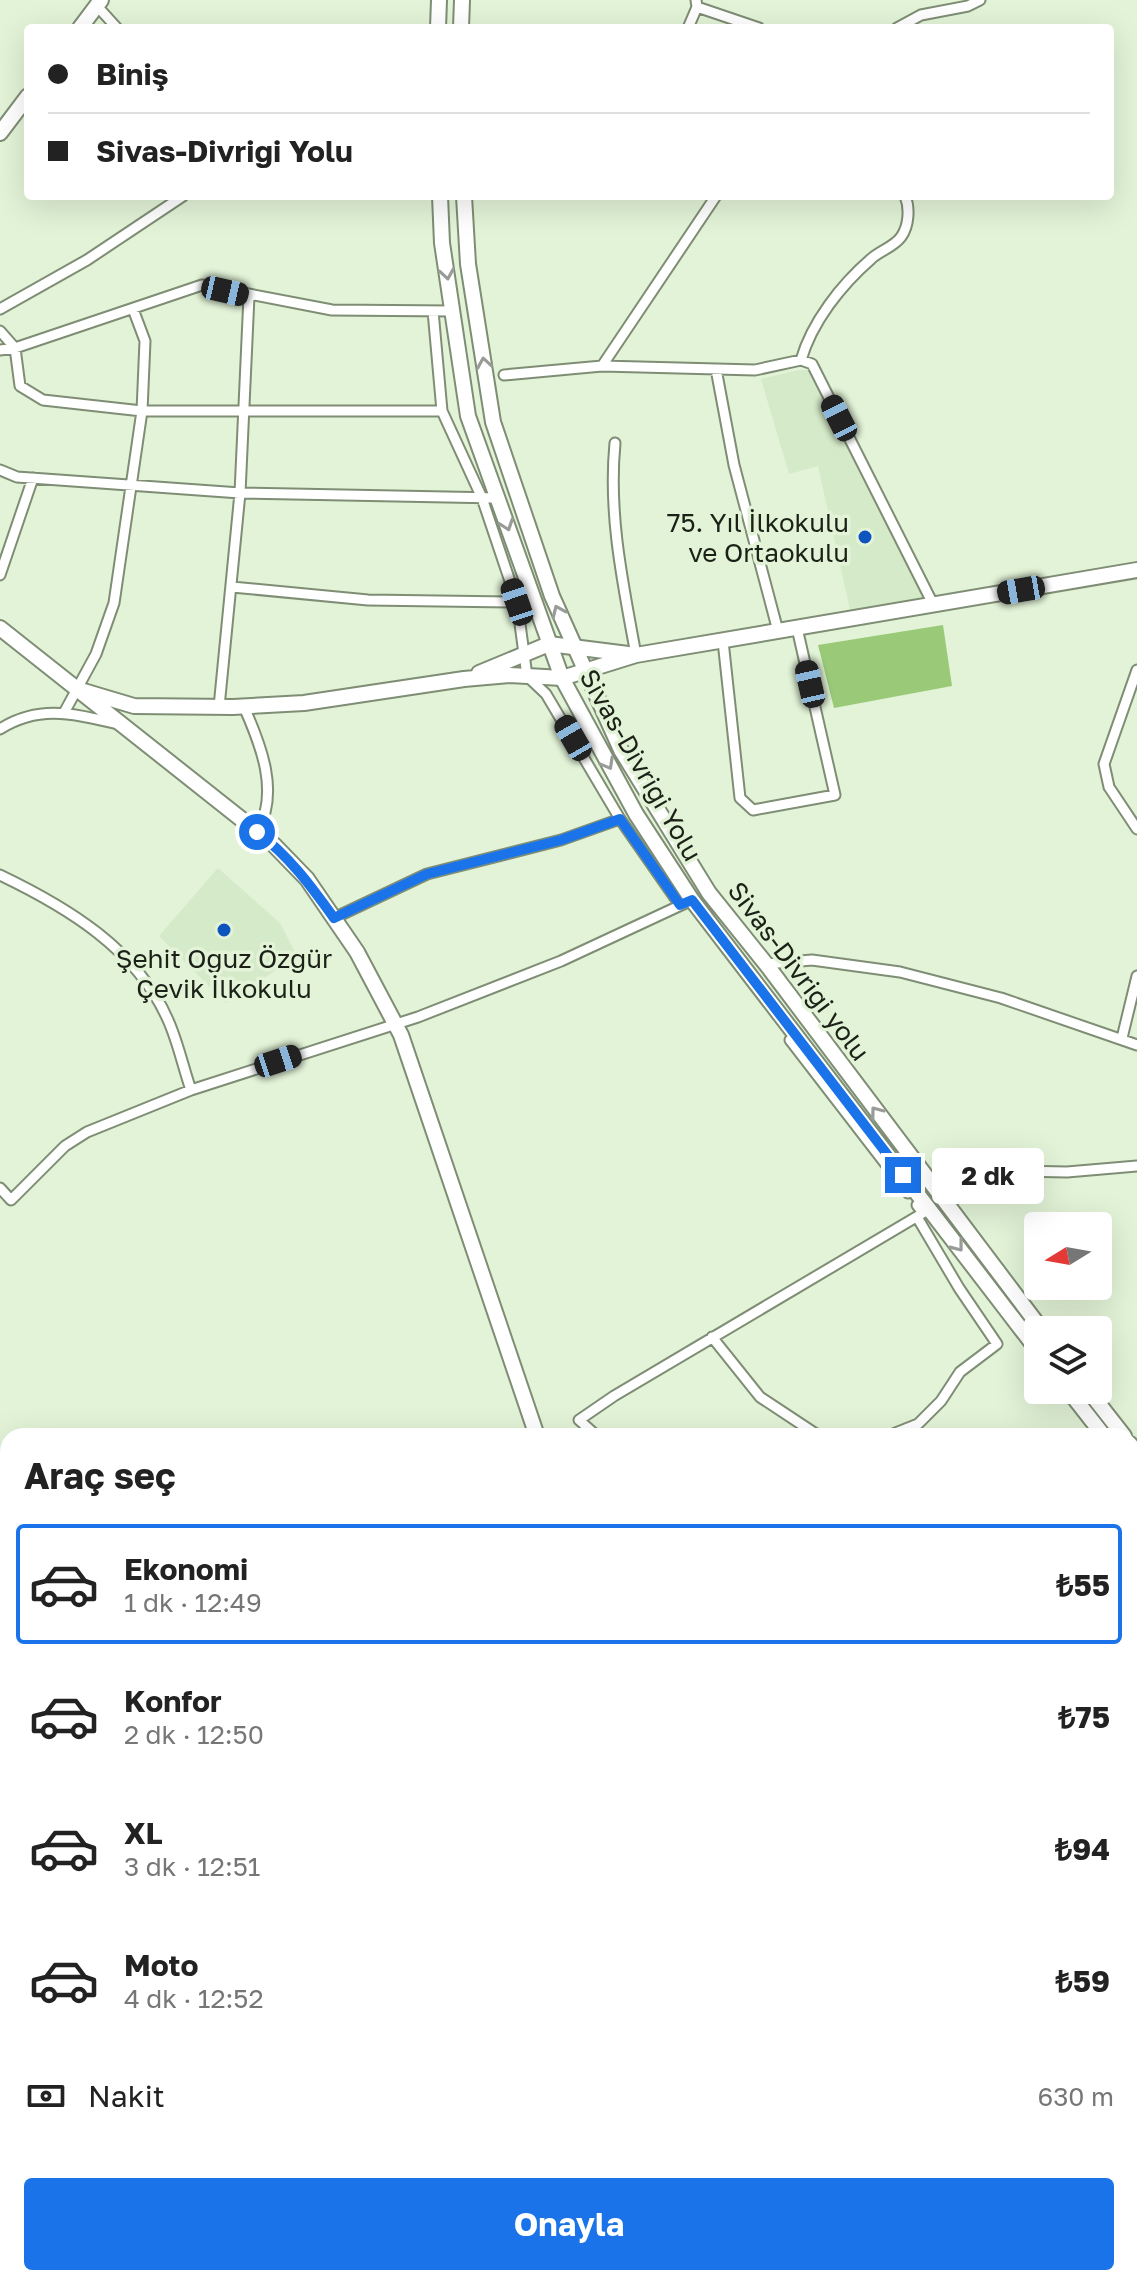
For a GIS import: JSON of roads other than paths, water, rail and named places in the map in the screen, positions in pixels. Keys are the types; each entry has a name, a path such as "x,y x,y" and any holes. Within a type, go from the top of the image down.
{"main road":[{"path":"438,24 439,0"},
{"path":"461,24 462,0"},
{"path":"83,24 99,3"},
{"path":"0,133 24,101"},
{"name":"Sivas-Divriği Yolu","path":"440,200 442,243 468,416 562,678 686,902 1024,1333"},
{"name":"Sivas-Divriği yolu","path":"464,200 468,264 493,422 552,596 621,750 709,893 1031,1316"},
{"path":"77,689 134,706 244,707 304,703 464,679 562,678 636,655 1137,570"},
{"path":"1,630 274,845 307,879 357,952 401,1035 534,1428"},
{"path":"464,679 549,644 636,655"},
{"path":"1079,1404 1098,1428"},
{"path":"1099,1404 1118,1428"}],"street":[{"path":"904,24 921,15 968,6 980,0"},
{"path":"99,3 114,24"},
{"path":"690,24 697,4 749,24"},
{"path":"0,309 87,260 177,200"},
{"path":"602,366 713,200"},
{"path":"801,360 807,340 834,299 871,258 901,238 908,220 907,200"},
{"path":"0,350 15,348 202,285 332,310 452,311"},
{"path":"219,707 240,493 249,296"},
{"path":"65,711 96,654 114,603 142,411 145,341 133,309"},
{"path":"433,311 442,411 482,498 517,602 527,676 546,694 620,819 923,1213 614,1396 579,1420 588,1428"},
{"path":"0,331 15,348 20,386 43,400 142,411 442,411"},
{"path":"504,375 602,366 755,370 801,360 812,364 934,606"},
{"path":"716,369 734,465 778,631"},
{"path":"615,443 612,478 617,556 636,655"},
{"path":"0,470 17,477 240,493 498,498"},
{"path":"0,575 33,478"},
{"path":"232,587 368,600 517,602"},
{"path":"723,641 740,798 753,810 835,795 797,628"},
{"path":"1137,670 1104,764 1109,787 1137,829"},
{"path":"244,707 256,734 269,782 265,818 257,832"},
{"path":"0,729 19,717 65,711 121,725"},
{"path":"334,918 427,874 561,840 620,819"},
{"path":"0,875 45,896 98,932 136,970 167,1019 191,1090"},
{"path":"0,1188 11,1200 65,1146 76,1139 191,1090 418,1017 561,961 686,902"},
{"path":"766,964 812,960 900,972 1001,998 1137,1045"},
{"path":"1122,1038 1137,976"},
{"path":"939,1197 973,1176 1011,1171 1067,1172 1137,1166"},
{"path":"908,1428 918,1424 941,1401 960,1372 997,1344 917,1217"},
{"path":"712,1337 760,1397 807,1428"}],"place":[{"name":"75. Yıl İlkokulu ve Ortaokulu","path":"865,537"},
{"name":"Şehit Oğuz Özgür Çevik İlkokulu","path":"224,930"}]}
